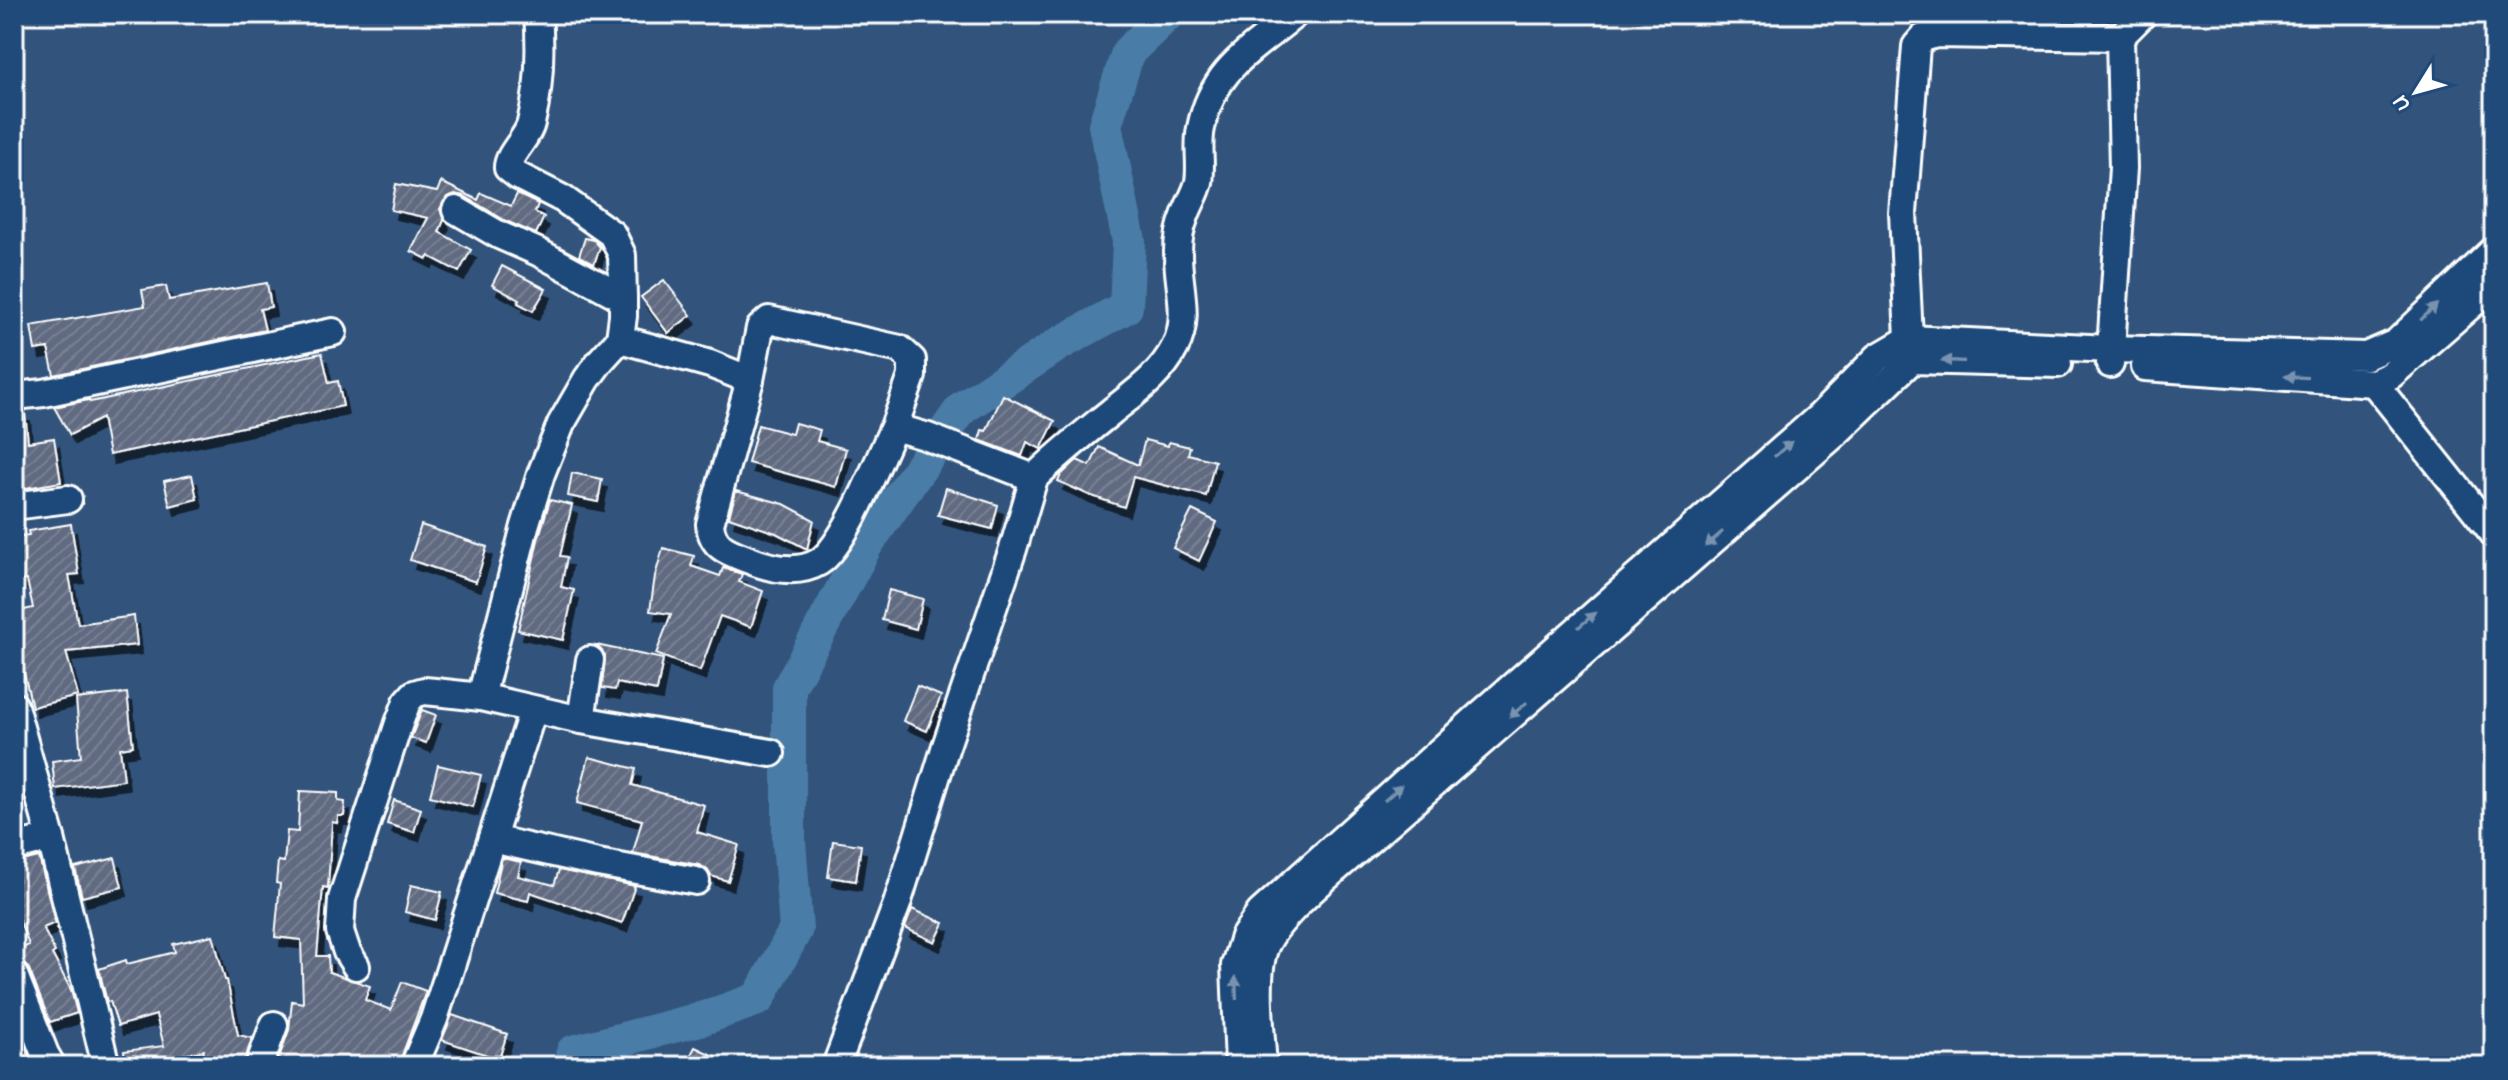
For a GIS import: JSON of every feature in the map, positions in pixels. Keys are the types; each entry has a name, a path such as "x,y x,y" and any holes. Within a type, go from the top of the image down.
{"street":[{"path":"481,697 541,474 561,424 601,360 620,339 623,316 622,255 612,234 563,199 508,168 508,161 530,128 538,91 538,14"},
{"path":"836,1066 897,904 1034,478 1141,389 1162,369 1177,344 1183,316 1178,247 1185,215 1198,188 1200,128 1210,99 1225,72 1243,54 1295,14"},
{"path":"1910,349 1903,213 1916,46 1923,38 1936,34 2120,37 2143,14"},
{"path":"2110,357 2123,168 2120,37"},
{"path":"456,210 623,298"},
{"path":"1239,1066 1235,965 1244,937 1260,913 1486,724 1827,426 1878,357 1910,349 2240,363 2366,356 2396,343 2493,252"},
{"path":"2240,363 2374,383 2391,375 2494,285"},
{"path":"769,320 900,349 912,360 912,376 894,427 852,518 826,556 815,564 796,569 767,568 716,544 710,524 750,380 760,328 769,320"},
{"path":"14,396 44,393 333,332"},
{"path":"620,339 710,364 750,380"},
{"path":"2374,383 2494,534"},
{"path":"894,427 1034,478"},
{"path":"14,506 68,499"},
{"path":"581,720 590,660"},
{"path":"356,966 340,931 342,899 407,702 414,694 424,691 481,697 581,720 771,753"},
{"path":"14,706 51,838 106,1066"},
{"path":"414,1066 434,1019 533,710"},
{"path":"1263,1066 1259,979 1266,944 1291,911 1486,724"},
{"path":"14,847 51,838"},
{"path":"492,839 696,881"},
{"path":"14,975 52,1066"},
{"path":"259,1066 274,1025"}],"building":[{"path":"441,182 478,200 481,193 511,206 517,194 538,204 535,212 544,217 536,234 506,221 464,196 455,194 447,197 440,209 444,220 439,232 471,250 459,272 429,256 427,259 411,251 428,218 391,210 396,184 437,192"},
{"path":"585,238 594,240 600,247 594,264 579,256"},
{"path":"502,266 546,289 533,311 492,285"},
{"path":"664,280 691,315 668,333 641,297"},
{"path":"267,283 271,307 260,309 265,330 54,375 48,348 35,350 31,326 145,306 142,290 166,286 169,300"},
{"path":"322,353 329,383 338,381 343,406 109,455 102,418 70,435 54,407 90,402"},
{"path":"1003,395 1055,421 1041,449 1027,442 1022,456 979,440"},
{"path":"14,412 25,412 28,442 54,438 61,482 14,490"},
{"path":"795,423 820,430 817,441 846,449 836,487 748,463 758,425 792,434"},
{"path":"1145,440 1190,447 1188,454 1215,461 1206,496 1133,477 1124,507 1058,481 1077,460 1090,466 1099,447 1138,465"},
{"path":"572,473 602,479 598,502 568,496"},
{"path":"192,475 197,499 170,506 164,481"},
{"path":"946,488 998,505 992,529 938,515"},
{"path":"736,491 784,504 814,520 807,549 776,533 729,517"},
{"path":"550,500 572,505 560,556 567,557 561,587 574,590 563,640 518,630"},
{"path":"1192,510 1217,522 1199,561 1173,548"},
{"path":"71,524 79,574 69,575 78,624 134,616 137,645 66,652 78,696 32,707 24,673 20,674 14,653 23,651 15,612 33,608 27,580 14,582 14,537 29,535 28,531"},
{"path":"421,525 487,547 476,582 410,560"},
{"path":"663,548 694,556 691,566 720,576 723,568 742,574 739,582 763,591 751,627 720,616 700,671 656,654 671,614 650,611"},
{"path":"889,590 923,599 916,629 882,620"},
{"path":"596,645 663,659 657,691 617,683 615,690 602,688 605,655"},
{"path":"917,686 941,696 927,731 903,721"},
{"path":"127,693 133,746 120,748 124,780 55,789 52,761 81,757 76,699"},
{"path":"422,710 436,715 426,743 411,738"},
{"path":"589,757 636,769 632,785 704,805 697,832 739,845 728,881 711,876 707,869 699,865 633,853 642,820 577,803"},
{"path":"438,765 481,775 473,807 430,796"},
{"path":"300,791 338,793 338,801 345,802 344,816 338,816 337,823 332,822 328,888 323,887 317,956 328,956 329,972 370,986 365,1000 391,1010 402,982 426,991 398,1066 276,1066 289,1030 292,1001 303,1003 301,940 275,937 280,884 276,883 278,861 284,862 287,831 298,832"},
{"path":"394,800 421,809 414,832 387,824"},
{"path":"833,841 861,845 856,881 828,877"},
{"path":"39,857 55,923 43,928 55,952 52,954 71,990 77,1013 50,1022 18,950 29,945 18,917 14,919 14,863"},
{"path":"115,858 122,887 82,897 75,868"},
{"path":"502,858 521,862 518,876 554,885 559,870 635,886 622,923 530,892 528,901 494,893"},
{"path":"411,885 442,892 435,920 405,912"},
{"path":"912,909 944,923 935,942 905,928"},
{"path":"213,935 227,980 238,1035 252,1038 243,1066 202,1059 204,1050 163,1060 164,1066 126,1066 124,1051 164,1046 156,1015 118,1026 110,1001 107,1002 99,969 126,960 127,964 175,952 173,944"},
{"path":"452,1015 507,1034 499,1059 442,1040"},
{"path":"14,1024 23,1041 33,1066 14,1066"},
{"path":"695,1047 735,1066 685,1066"}],"waterway":[{"path":"569,1066 573,1052 704,1018 758,999 796,929 789,842 789,688 866,545 962,408 1059,344 1126,307 1129,241 1105,125 1128,52 1168,14"}]}
